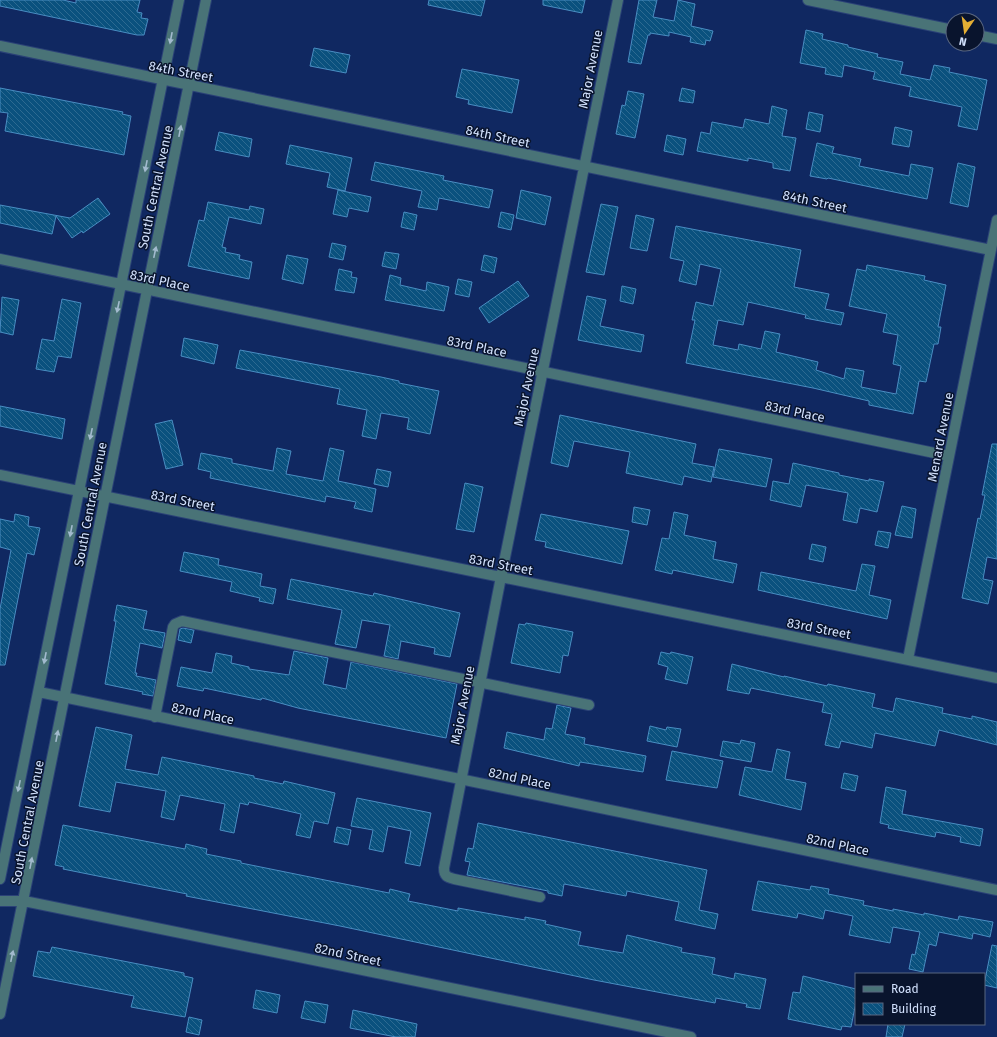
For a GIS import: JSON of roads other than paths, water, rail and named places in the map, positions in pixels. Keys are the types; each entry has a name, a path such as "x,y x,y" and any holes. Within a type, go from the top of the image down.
{"street":[{"name":"South Central Avenue","path":"0,879 179,0"},
{"name":"South Central Avenue","path":"0,1014 206,0"},
{"name":"Major Avenue","path":"540,897 454,880 444,874 480,682 618,0"},
{"path":"808,0 945,28"},
{"path":"985,37 997,39"},
{"name":"84th Street","path":"0,46 991,250"},
{"name":"Menard Avenue","path":"908,660 997,220"},
{"name":"83rd Place","path":"0,259 543,373 950,456"},
{"name":"83rd Street","path":"0,475 997,678"},
{"path":"155,717 173,627 175,624 182,621 589,705"},
{"name":"82nd Place","path":"38,692 997,890"},
{"name":"82nd Street","path":"0,900 24,901 691,1037"}]}
